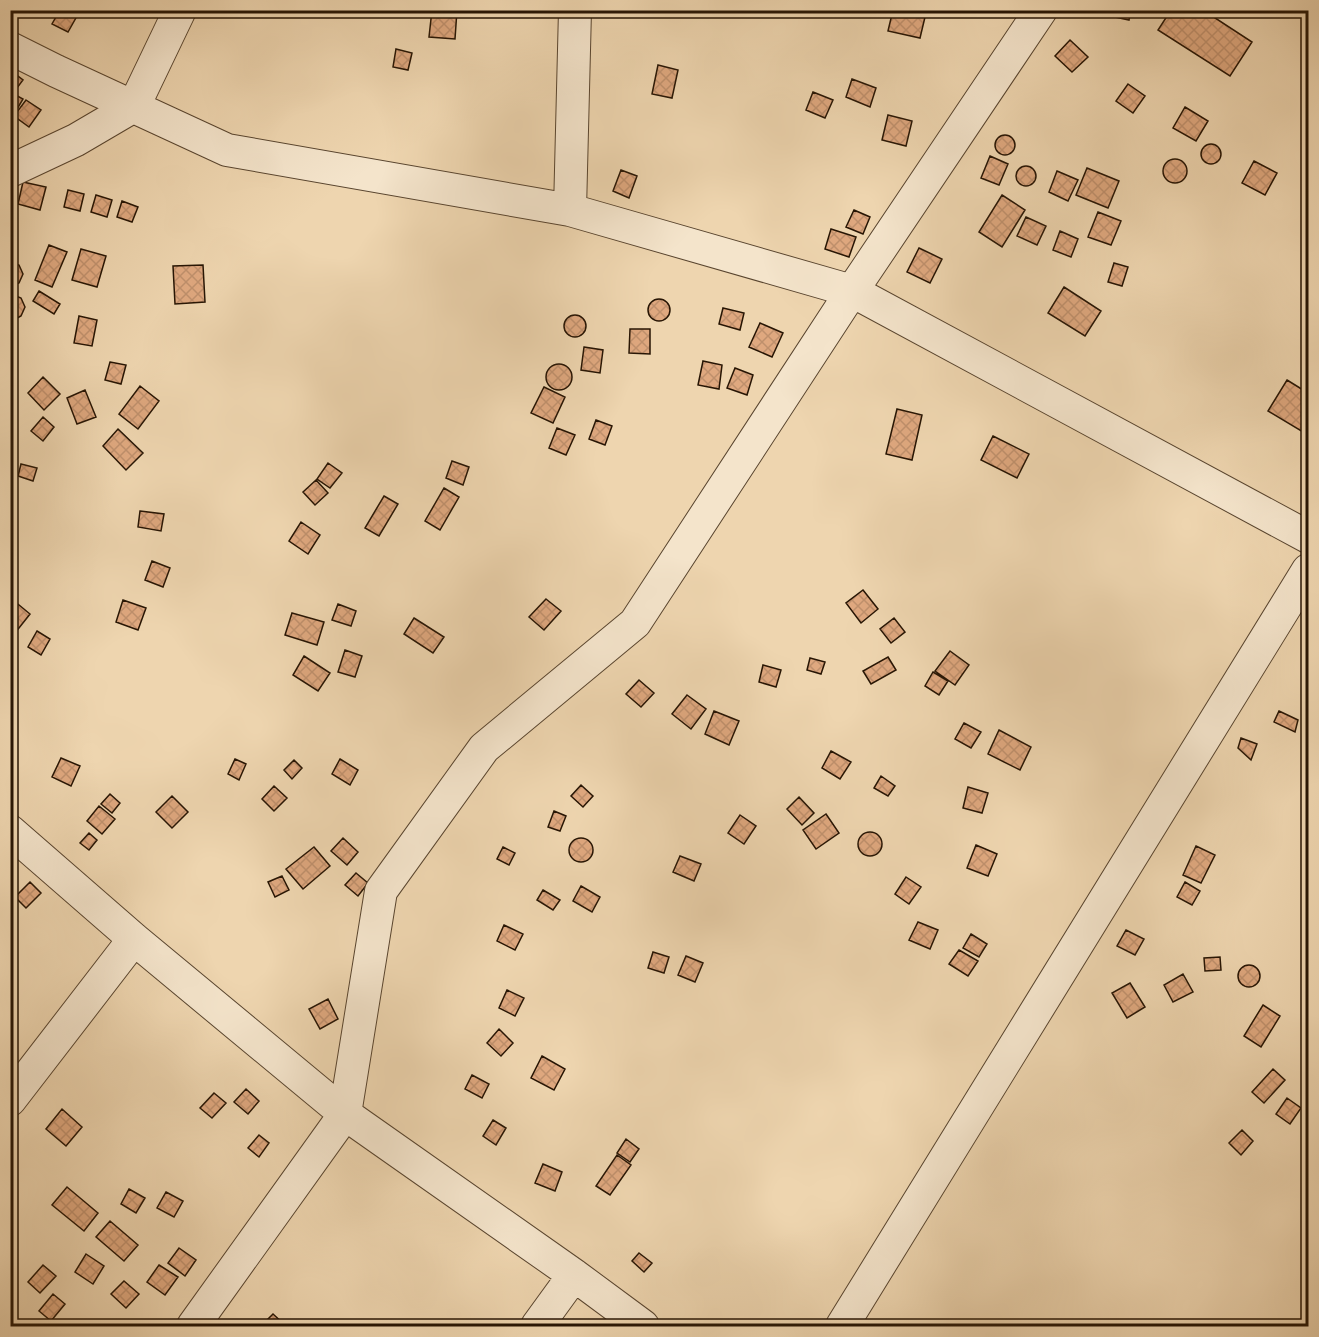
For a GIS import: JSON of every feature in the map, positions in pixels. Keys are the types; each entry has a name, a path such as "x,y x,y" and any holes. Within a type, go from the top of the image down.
{"street":[{"path":"10,171 76,140 134,106 180,10"},
{"path":"570,210 575,10"},
{"path":"193,1326 345,1114 381,891 484,748 635,623 852,291 1041,10"},
{"path":"10,48 227,150 570,210 852,291 1308,537"},
{"path":"842,1326 1308,570"},
{"path":"10,831 134,939 345,1114 643,1326"},
{"path":"10,1100 134,939"},
{"path":"537,1326 574,1275"}],"building":[{"path":"60,10 67,10 77,16 68,32 52,24"},
{"path":"432,10 457,10 455,39 429,37"},
{"path":"499,10 523,10 523,14 499,12"},
{"path":"893,10 925,17 920,38 888,31"},
{"path":"1111,10 1131,10 1129,20 1110,16"},
{"path":"1171,10 1203,10 1252,42 1230,76 1158,30"},
{"path":"1070,40 1088,57 1072,72 1055,56"},
{"path":"396,49 412,53 408,70 393,67"},
{"path":"658,65 678,70 672,98 652,94"},
{"path":"10,70 23,80 17,88 10,82"},
{"path":"852,79 876,88 870,107 846,97"},
{"path":"1128,84 1145,96 1133,113 1116,101"},
{"path":"10,92 23,99 13,116 10,114"},
{"path":"813,92 833,100 825,118 806,110"},
{"path":"26,100 41,110 29,127 14,116"},
{"path":"1185,107 1208,121 1196,141 1173,128"},
{"path":"888,115 912,121 906,146 882,140"},
{"path":"1005,135 1012,138 1015,145 1012,152 1005,155 998,152 995,145 998,138"},
{"path":"1211,144 1218,147 1221,154 1218,161 1211,164 1204,161 1201,154 1204,147"},
{"path":"990,156 1008,164 999,185 981,178"},
{"path":"1170,159 1180,159 1187,166 1187,176 1180,183 1170,183 1163,176 1163,166"},
{"path":"1254,161 1277,173 1265,195 1242,183"},
{"path":"1026,166 1033,169 1036,176 1033,183 1026,186 1019,183 1016,176 1019,169"},
{"path":"1087,168 1119,181 1108,208 1076,195"},
{"path":"621,170 637,176 629,198 613,191"},
{"path":"1057,171 1078,180 1068,201 1049,192"},
{"path":"23,182 46,187 40,210 18,204"},
{"path":"68,190 84,194 80,211 64,207"},
{"path":"96,195 112,200 107,217 91,212"},
{"path":"1002,195 1025,210 1002,247 979,232"},
{"path":"122,201 138,207 132,222 117,217"},
{"path":"854,210 870,217 863,234 846,227"},
{"path":"1098,212 1121,221 1111,245 1088,237"},
{"path":"1026,217 1046,226 1037,245 1017,236"},
{"path":"831,229 856,237 849,257 825,249"},
{"path":"1060,231 1078,239 1071,257 1053,250"},
{"path":"49,245 67,252 52,287 35,280"},
{"path":"919,248 942,259 930,283 907,272"},
{"path":"81,249 106,256 97,287 72,280"},
{"path":"10,262 19,265 23,274 19,283 10,287"},
{"path":"1114,263 1128,267 1122,286 1108,282"},
{"path":"203,265 205,302 175,304 173,266"},
{"path":"1064,287 1101,311 1085,336 1048,313"},
{"path":"39,291 60,304 54,314 33,301"},
{"path":"11,294 21,298 25,307 21,316 12,321"},
{"path":"659,299 667,302 670,310 667,318 659,321 651,318 648,310 651,302"},
{"path":"723,308 744,313 740,330 719,324"},
{"path":"575,315 583,318 586,326 583,334 575,337 567,334 564,326 567,318"},
{"path":"79,316 97,320 92,346 74,343"},
{"path":"760,323 783,333 772,357 749,347"},
{"path":"630,329 650,329 650,354 629,353"},
{"path":"584,347 603,350 600,373 581,370"},
{"path":"703,361 722,365 719,389 698,385"},
{"path":"110,362 126,365 121,384 105,380"},
{"path":"559,364 568,368 572,377 568,386 559,390 550,386 546,377 550,368"},
{"path":"735,368 753,375 747,395 727,388"},
{"path":"43,377 60,394 44,410 28,393"},
{"path":"1287,380 1308,393 1308,435 1268,411"},
{"path":"140,386 159,401 138,429 119,414"},
{"path":"544,387 565,397 553,423 531,413"},
{"path":"85,390 96,417 77,424 67,398"},
{"path":"897,409 922,415 912,460 886,454"},
{"path":"43,417 54,427 43,441 31,431"},
{"path":"596,420 612,426 605,445 589,439"},
{"path":"557,428 575,435 566,455 549,448"},
{"path":"118,429 143,453 126,470 103,446"},
{"path":"993,436 1029,454 1017,478 981,460"},
{"path":"452,461 469,467 463,485 446,478"},
{"path":"328,463 342,473 330,488 317,479"},
{"path":"21,464 37,468 33,481 18,476"},
{"path":"316,480 328,493 315,505 303,492"},
{"path":"444,488 459,497 440,530 425,521"},
{"path":"384,496 398,504 379,536 365,528"},
{"path":"140,511 164,514 161,531 138,527"},
{"path":"301,522 320,535 308,554 289,541"},
{"path":"152,561 170,568 163,587 145,580"},
{"path":"863,590 878,609 861,623 846,603"},
{"path":"546,599 561,611 544,630 529,617"},
{"path":"13,600 30,614 15,633 10,630 10,603"},
{"path":"123,600 146,608 138,630 116,622"},
{"path":"338,604 356,611 351,626 332,620"},
{"path":"292,613 324,622 317,645 285,635"},
{"path":"414,618 444,637 433,653 404,634"},
{"path":"894,618 905,632 891,643 880,629"},
{"path":"37,631 50,639 41,655 28,647"},
{"path":"345,650 362,656 355,677 338,672"},
{"path":"950,651 969,665 955,685 935,671"},
{"path":"304,656 330,673 318,691 293,675"},
{"path":"888,657 896,670 871,684 863,671"},
{"path":"810,658 825,662 821,674 807,670"},
{"path":"763,665 781,670 776,687 759,682"},
{"path":"933,672 948,681 939,695 925,686"},
{"path":"639,680 654,693 641,707 626,694"},
{"path":"687,695 706,709 691,729 672,714"},
{"path":"714,711 739,721 729,745 705,734"},
{"path":"1279,711 1298,720 1295,732 1274,722"},
{"path":"964,723 981,732 971,748 955,739"},
{"path":"999,730 1031,747 1020,770 988,754"},
{"path":"1241,738 1257,744 1251,760 1238,748"},
{"path":"831,751 851,762 840,779 822,768"},
{"path":"61,758 80,766 71,786 52,777"},
{"path":"235,759 246,764 239,780 228,774"},
{"path":"340,759 358,770 350,785 332,774"},
{"path":"294,760 302,768 292,779 284,770"},
{"path":"881,776 895,786 888,796 874,788"},
{"path":"581,785 593,796 583,807 571,796"},
{"path":"274,786 287,798 274,811 262,799"},
{"path":"968,787 988,793 982,813 963,808"},
{"path":"110,794 120,803 112,813 101,804"},
{"path":"172,796 188,812 172,828 156,812"},
{"path":"799,797 814,813 802,825 787,809"},
{"path":"99,806 115,819 102,834 87,821"},
{"path":"554,811 566,816 560,831 548,827"},
{"path":"826,814 839,833 816,849 803,830"},
{"path":"740,815 756,826 744,844 728,833"},
{"path":"870,832 879,835 882,844 879,853 870,856 861,853 858,844 861,835"},
{"path":"89,833 97,840 89,850 80,843"},
{"path":"343,838 358,852 347,865 331,851"},
{"path":"581,838 589,842 593,850 589,858 581,862 573,858 569,850 573,842"},
{"path":"976,845 997,854 988,876 967,868"},
{"path":"1196,846 1215,855 1201,883 1183,875"},
{"path":"314,847 330,866 303,889 286,869"},
{"path":"503,847 515,853 509,865 497,859"},
{"path":"680,856 701,864 694,881 673,872"},
{"path":"356,873 368,883 358,896 345,885"},
{"path":"282,876 289,890 275,897 268,882"},
{"path":"906,877 921,887 909,904 895,894"},
{"path":"30,882 41,893 26,908 15,897"},
{"path":"1185,882 1200,891 1192,905 1177,897"},
{"path":"581,886 600,897 592,912 573,901"},
{"path":"543,890 560,900 553,910 537,900"},
{"path":"918,922 938,930 930,949 909,940"},
{"path":"504,925 523,934 515,950 497,941"},
{"path":"1126,930 1144,939 1135,955 1117,946"},
{"path":"971,934 987,944 979,957 963,948"},
{"path":"959,950 978,961 968,976 949,964"},
{"path":"653,952 669,957 664,973 648,968"},
{"path":"686,956 703,963 695,982 678,975"},
{"path":"1220,957 1221,970 1205,971 1204,958"},
{"path":"1249,965 1257,968 1260,976 1257,984 1249,987 1241,984 1238,976 1241,968"},
{"path":"1183,974 1193,992 1173,1002 1164,985"},
{"path":"1130,983 1145,1007 1127,1018 1112,993"},
{"path":"507,990 524,998 515,1016 499,1008"},
{"path":"328,999 338,1019 320,1029 309,1009"},
{"path":"1263,1005 1280,1016 1261,1047 1244,1036"},
{"path":"499,1029 513,1043 501,1056 487,1043"},
{"path":"542,1056 565,1069 554,1090 531,1078"},
{"path":"1273,1069 1285,1080 1264,1103 1252,1092"},
{"path":"472,1075 489,1084 482,1098 465,1089"},
{"path":"246,1089 259,1101 248,1114 234,1102"},
{"path":"214,1093 226,1103 212,1118 200,1108"},
{"path":"1287,1098 1301,1108 1290,1124 1276,1114"},
{"path":"62,1109 82,1127 66,1146 46,1129"},
{"path":"493,1120 506,1128 496,1145 483,1136"},
{"path":"1242,1130 1253,1141 1241,1155 1229,1143"},
{"path":"259,1135 269,1143 259,1157 248,1148"},
{"path":"626,1139 639,1149 630,1162 617,1153"},
{"path":"617,1155 631,1165 610,1195 596,1186"},
{"path":"543,1164 562,1172 555,1191 535,1183"},
{"path":"67,1187 98,1213 84,1231 52,1205"},
{"path":"129,1189 145,1198 136,1213 121,1204"},
{"path":"166,1192 183,1201 174,1217 157,1208"},
{"path":"110,1221 138,1245 124,1261 96,1237"},
{"path":"179,1248 196,1260 185,1276 168,1263"},
{"path":"639,1253 652,1263 644,1272 632,1261"},
{"path":"86,1254 104,1266 93,1284 75,1272"},
{"path":"43,1265 56,1276 40,1293 28,1282"},
{"path":"159,1265 178,1277 165,1295 147,1282"},
{"path":"124,1281 139,1294 126,1308 111,1294"},
{"path":"53,1294 65,1304 51,1321 39,1311"},
{"path":"273,1314 286,1326 261,1326"}]}
